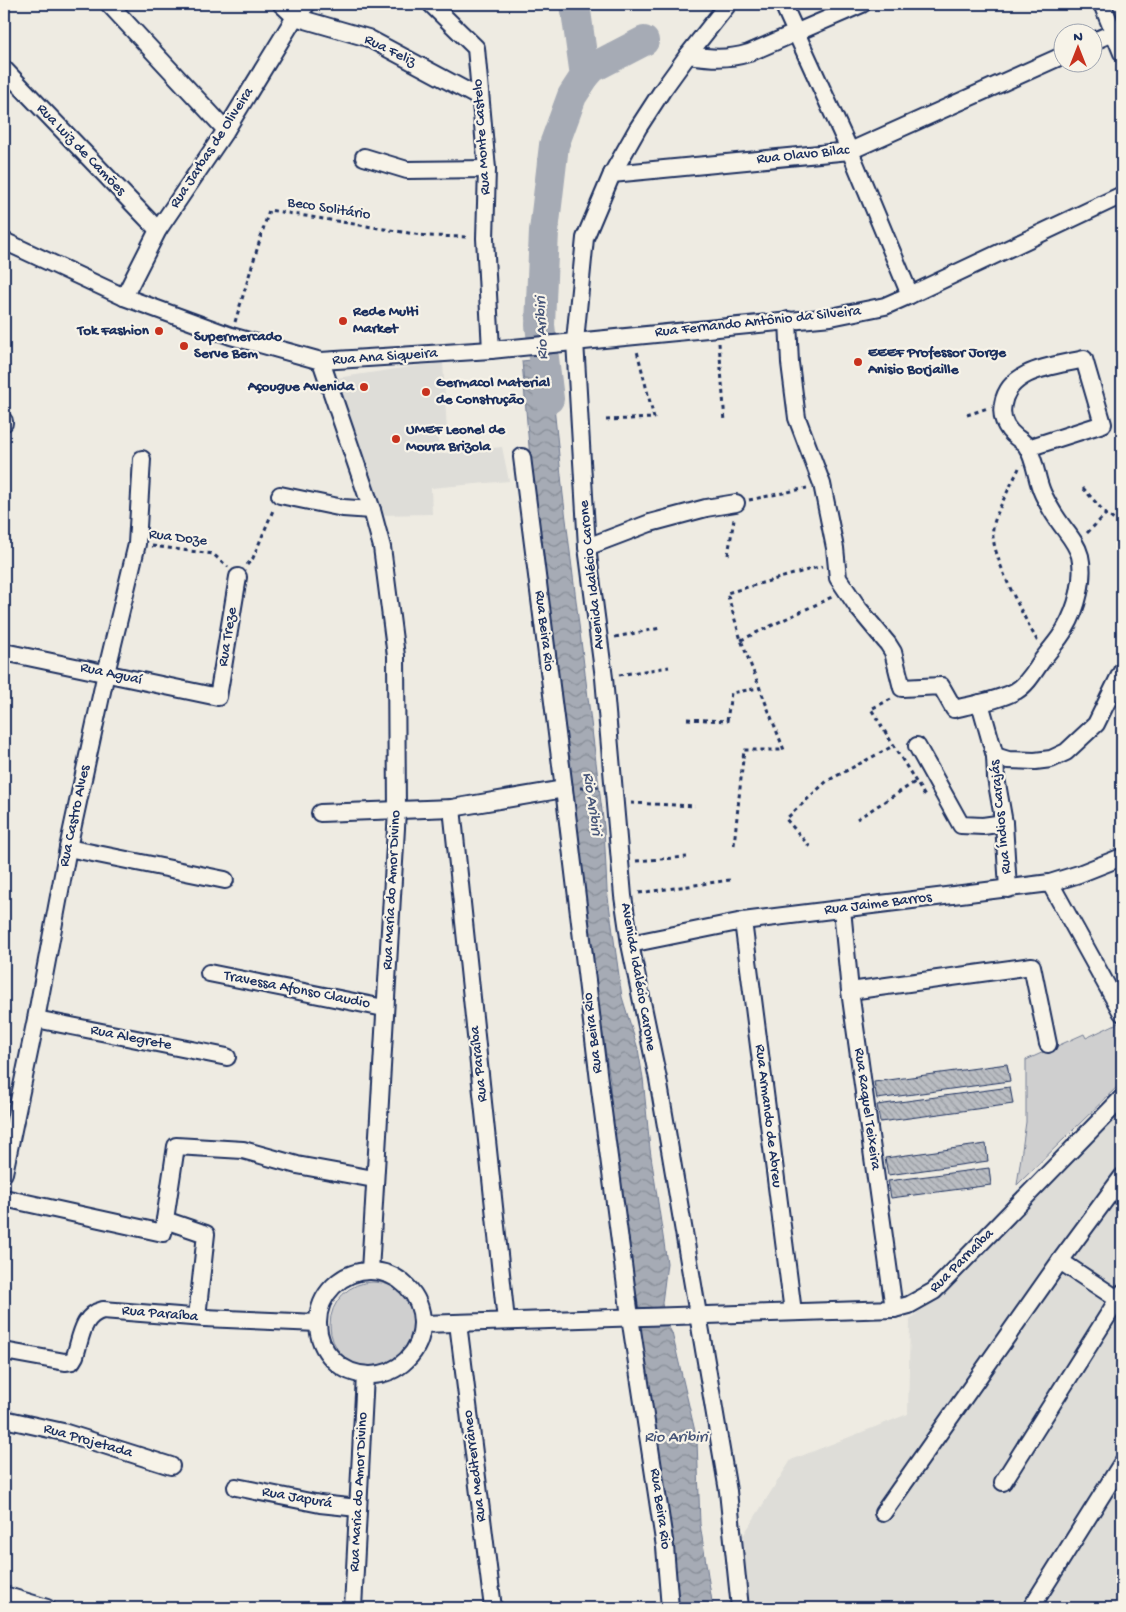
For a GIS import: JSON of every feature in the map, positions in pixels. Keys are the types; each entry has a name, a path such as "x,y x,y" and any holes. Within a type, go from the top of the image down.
{"street":[{"path":"109,4 226,130"},
{"path":"282,4 295,17"},
{"name":"Rua Jarbas de Oliveira","path":"124,297 158,230 226,130 295,17 307,4"},
{"name":"Rua Monte Castelo","path":"431,4 476,48 487,169 485,238 491,350"},
{"name":"Avenida Idalécio Carone","path":"728,4 688,55 638,128 612,174 585,238 575,341 588,546 604,678 623,896 630,944 658,1080 728,1491 740,1608"},
{"path":"783,4 850,151 910,295"},
{"path":"688,55 733,58 749,53 862,4"},
{"path":"1102,4 1118,30 1122,53"},
{"name":"Rua Feliz","path":"295,17 368,38 480,98"},
{"path":"1104,36 1118,30"},
{"name":"Rua Olavo Bilac","path":"612,174 850,151 1054,59"},
{"name":"Rua Luiz de Camões","path":"4,69 158,230"},
{"path":"364,157 407,170 487,169"},
{"name":"Rua Fernando Antônio da Silveira","path":"519,347 831,316 885,306 1122,195"},
{"name":"Rua Ana Siqueira","path":"4,241 124,297 231,336 321,361 519,347"},
{"path":"788,320 790,363 797,418 822,484 837,562 838,578 893,652 902,688 941,686 954,709 980,703 1017,690 1024,684 1065,629 1076,602 1081,566 1076,545 1054,516 1041,489 1028,448 1006,426 1002,410 1006,395 1016,382 1031,372 1084,359 1103,424 1028,448"},
{"name":"Rua Maria do Amor Divino","path":"321,361 372,510 382,547 396,656 397,811 370,1271"},
{"name":"Rua Beira Rio","path":"522,458 571,789 600,1089 664,1537 670,1608"},
{"name":"Rua Castro Alves","path":"4,1173 36,1020 68,848 106,673 137,544 142,459"},
{"path":"280,495 343,508 372,510"},
{"path":"588,546 650,523 706,508 736,503"},
{"name":"Rua Treze","path":"218,697 238,577"},
{"name":"Rua Aguaí","path":"4,652 218,697"},
{"path":"995,756 1008,760 1035,761 1051,759 1066,752 1096,724 1122,671"},
{"name":"Rua Índios Carajás","path":"980,703 995,756 996,778 1004,823 1008,889"},
{"path":"916,746 961,825 983,826 1004,823"},
{"path":"320,813 452,808 571,789"},
{"name":"Rua Paraíba","path":"452,808 506,1321"},
{"path":"68,848 225,880"},
{"name":"Rua Jaime Barros","path":"630,944 743,921 1050,883 1079,874 1122,856"},
{"path":"1050,883 1122,1013"},
{"name":"Rua Raquel Teixeira","path":"842,909 850,991 894,1309"},
{"name":"Rua Armando de Abreu","path":"743,921 793,1312"},
{"path":"850,991 1032,966 1048,1044"},
{"name":"Travessa Afonso Claudio","path":"210,973 384,1008"},
{"name":"Rua Alegrete","path":"36,1020 227,1057"},
{"name":"Rua Parnaíba","path":"633,1317 894,1309 909,1305 934,1291 1122,1098"},
{"path":"4,1198 163,1234 176,1146 242,1150 296,1165 374,1179"},
{"path":"883,1513 1060,1261 1122,1177"},
{"path":"165,1220 206,1234 197,1317"},
{"path":"1003,1482 1121,1298 1060,1261"},
{"path":"370,1271 390,1274 408,1286 419,1303 423,1324 419,1343 409,1359 384,1374 365,1375 346,1369 331,1358 321,1342 318,1323 322,1303 333,1286 350,1275 370,1271"},
{"name":"Rua Paraíba","path":"4,1351 65,1362 72,1361 85,1322 93,1314 103,1310 318,1323"},
{"path":"423,1324 633,1317"},
{"name":"Rua Mediterrâneo","path":"458,1323 492,1608"},
{"name":"Rua Maria do Amor Divino","path":"353,1608 365,1375"},
{"name":"Rua Projetada","path":"4,1419 63,1432 171,1466"},
{"path":"1031,1608 1122,1463"},
{"name":"Rua Japurá","path":"236,1486 320,1504 358,1508"},
{"path":"4,1595 47,1608"}],"path":[{"name":"Beco Solitário","path":"231,336 269,210 427,236 485,238"},
{"path":"718,327 726,422"},
{"path":"606,420 654,418 633,336"},
{"path":"1028,448 995,521 993,536 1003,573 1045,656"},
{"path":"728,555 736,503 822,484"},
{"path":"1083,488 1106,514 1122,526"},
{"path":"238,577 253,558 280,495"},
{"path":"1076,545 1106,514"},
{"name":"Rua Doze","path":"137,544 213,554 238,577"},
{"path":"734,845 744,750 784,750 741,640 727,594 837,562"},
{"path":"741,640 846,591"},
{"path":"600,652 612,650 610,638 661,628"},
{"path":"604,678 669,666"},
{"path":"687,719 727,721 731,693 759,688"},
{"path":"810,847 786,819 827,781 894,746"},
{"path":"857,819 915,782"},
{"path":"571,789 605,787"},
{"path":"615,802 695,806"},
{"path":"620,862 687,857"},
{"path":"623,896 730,880"}],"shaded area":[{"name":"UMEF Leonel de Moura Brizola","path":"443,362 447,431 438,431 438,454 502,447 509,481 431,488 432,514 376,515 336,378"},
{"path":"1120,1022 1122,1025 1122,1082 1017,1185 1026,1122 1026,1060 1084,1034 1086,1038"},
{"path":"1122,1109 1122,1608 747,1608 741,1539 791,1460 908,1414 910,1320"},
{"path":"373,1282 389,1285 397,1289 409,1301 413,1309 416,1325 413,1341 409,1349 397,1361 389,1365 373,1368 357,1365 349,1361 337,1349 333,1341 330,1325 333,1309 337,1301 349,1289 357,1285"}],"water":[{"name":"Rio Aribiri","path":"549,358 563,495 604,827 607,890 622,997 638,1049 643,1078 650,1149 667,1263 662,1303 664,1318 672,1333 697,1440 700,1524 713,1608 675,1608 650,1386 611,1136 610,1080 596,992 576,824 534,508 522,361"}],"building":[{"path":"1007,1064 1010,1081 877,1099 874,1082"},
{"path":"1010,1087 1013,1104 880,1122 877,1105"},
{"path":"986,1144 988,1161 888,1175 885,1158"},
{"path":"989,1168 991,1185 891,1198 888,1181"}],"waterway":[{"name":"Rio Aribiri","path":"575,4 585,76"},
{"name":"Rio Aribiri","path":"549,399 540,325 544,231 554,145 572,96 585,76 592,68 644,41"}],"place":[{"name":"Rede Multi Market","path":"343,321"},
{"name":"Tok Fashion","path":"159,331"},
{"name":"Supermercado Serve Bem","path":"184,346"},
{"name":"EEEF Professor Jorge Anisio Borjaille","path":"858,362"},
{"name":"Açougue Avenida","path":"364,387"},
{"name":"Germacol Material de Construção","path":"426,392"},
{"name":"UMEF Leonel de Moura Brizola","path":"396,439"}]}
